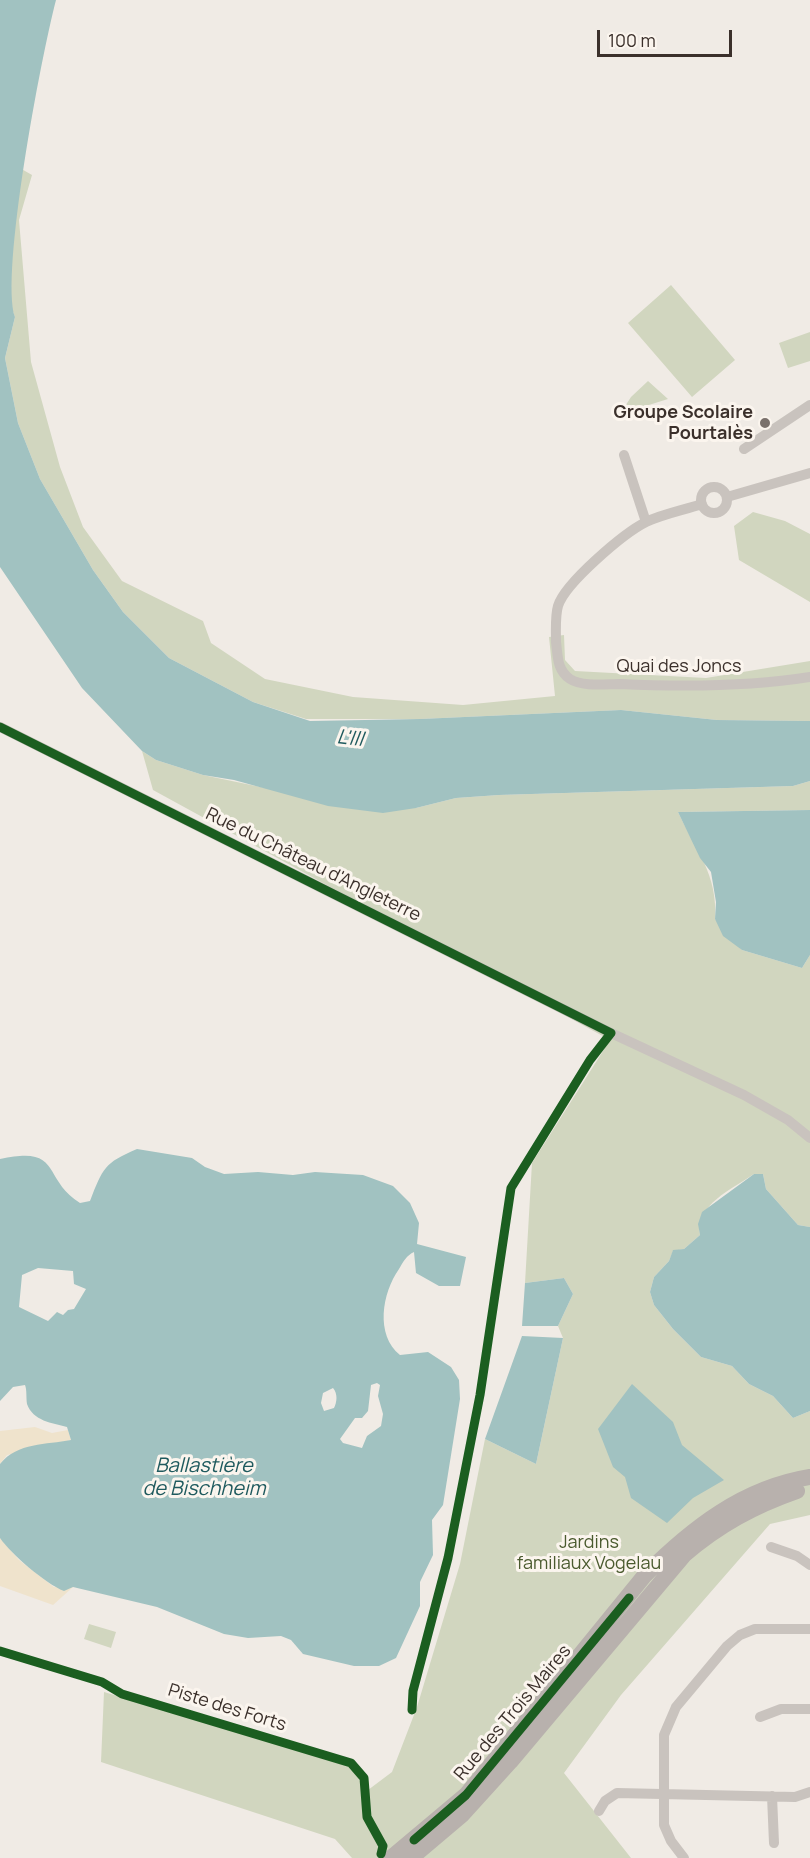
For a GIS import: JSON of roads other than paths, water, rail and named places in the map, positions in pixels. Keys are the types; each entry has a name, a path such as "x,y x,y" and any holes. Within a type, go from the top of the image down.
{"main road":[{"name":"Rue des Trois Maires","path":"400,1856 466,1795 645,1575 694,1528 737,1502 769,1488 810,1477"},
{"name":"Rue des Trois Maires","path":"400,1856 425,1851 462,1815 510,1762 684,1555 706,1536 746,1510 810,1488"}],"street":[{"path":"744,449 810,405"},
{"path":"624,455 646,522 702,504"},
{"path":"727,497 810,472"},
{"path":"711,488 719,488 727,497 726,505 718,513 710,512 702,504 702,495 711,488"},
{"name":"Quai des Joncs","path":"646,522 606,551 581,574 558,605 558,662 562,671 572,680 589,683 684,687 777,682 810,677"},
{"name":"Rue du Château d'Angleterre","path":"0,727 611,1033 744,1095 788,1120 810,1138"},
{"path":"771,1547 797,1556 810,1565"},
{"path":"684,1858 671,1841 664,1825 664,1735 676,1707 727,1646 740,1635 755,1629 810,1629"},
{"path":"760,1717 781,1709 810,1709"},
{"path":"599,1810 604,1800 617,1793 795,1797 810,1792"},
{"path":"772,1796 774,1843"}],"water":[{"name":"L'Ill","path":"0,0 56,0 32,114 17,213 13,257 12,293 15,317 5,358 18,423 40,479 93,570 123,612 169,658 253,702 310,721 420,719 621,710 717,720 810,721 810,781 793,786 456,798 383,813 328,806 234,780 203,775 156,760 142,751 82,688 0,567"},
{"path":"810,810 810,955 802,968 742,950 723,936 715,919 716,902 711,872 700,858 678,812"},
{"name":"Ballastière de Bischheim","path":"137,1149 192,1158 205,1167 224,1174 258,1172 293,1175 315,1172 363,1175 393,1186 410,1203 419,1223 417,1244 466,1257 460,1286 439,1286 416,1273 414,1252 412,1253 393,1279 385,1301 384,1325 392,1347 400,1355 428,1352 451,1367 459,1380 460,1399 443,1505 432,1520 433,1555 420,1582 420,1606 396,1658 379,1666 354,1666 303,1654 291,1640 281,1636 248,1638 224,1634 157,1607 73,1587 64,1591 29,1568 0,1538 0,1464 7,1457 24,1448 71,1440 67,1427 38,1418 30,1410 25,1385 13,1387 0,1401 0,1159 34,1156 43,1160 60,1184 80,1203 90,1201 98,1181 111,1163","holes":["38,1268 73,1271 74,1284 86,1289 74,1309 68,1310 63,1315 57,1312 48,1321 19,1307 22,1275","377,1383 380,1385 378,1396 383,1414 381,1426 367,1436 362,1448 343,1443 340,1439 355,1418 362,1418 368,1411 371,1385","333,1388 336,1393 334,1408 324,1411 321,1403 323,1393"]},
{"path":"754,1174 763,1174 766,1189 798,1225 810,1227 810,1411 793,1418 773,1396 749,1384 732,1366 701,1357 673,1329 654,1305 650,1292 654,1277 669,1261 673,1250 684,1249 700,1235 698,1224 702,1212"},
{"path":"564,1278 573,1294 558,1326 522,1326 525,1283"},
{"path":"522,1336 563,1338 536,1464 485,1439"},
{"path":"632,1384 673,1422 682,1445 724,1480 693,1498 667,1523 631,1498 625,1477 613,1467 598,1429"}],"place":[{"name":"Groupe Scolaire Pourtalès","path":"765,423"}],"park label":[{"name":"Jardins familiaux Vogelau","path":"589,1553"}]}
